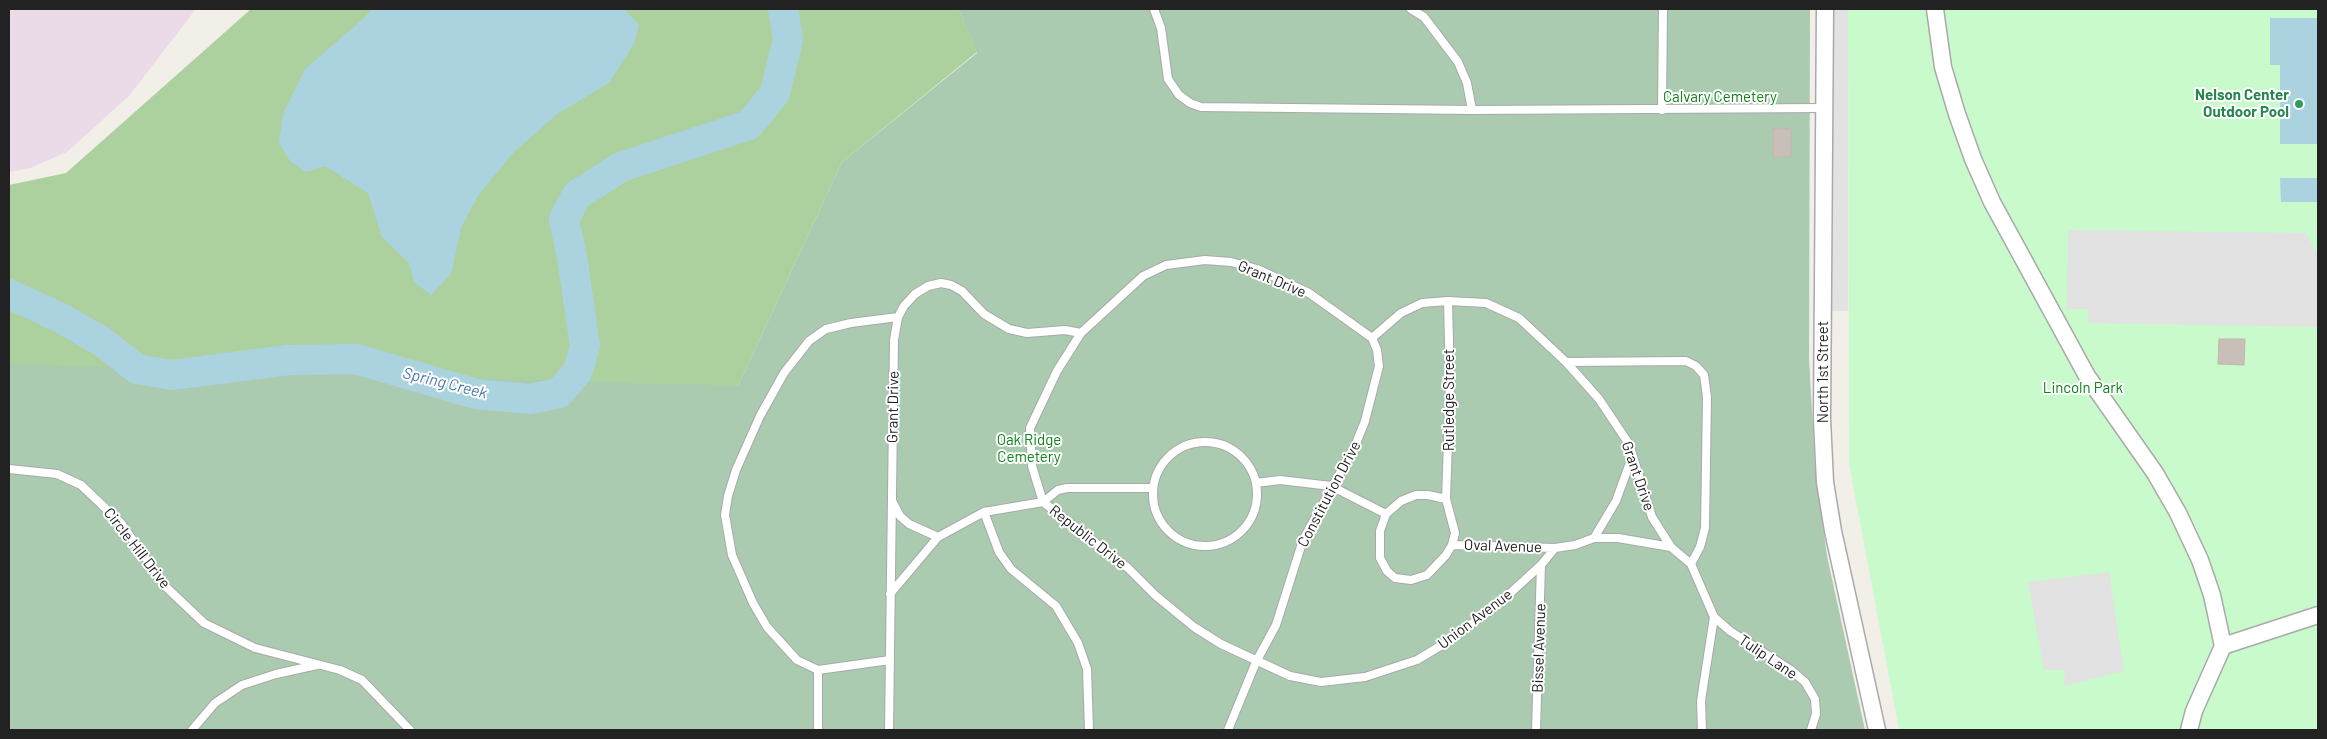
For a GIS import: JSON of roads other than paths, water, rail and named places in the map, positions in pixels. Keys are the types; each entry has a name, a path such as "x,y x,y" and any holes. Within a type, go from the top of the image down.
{"street":[{"name":"North 1st Street","path":"1824,9 1822,419 1825,482 1833,531 1877,730"},
{"path":"1935,9 1943,67 1957,114 1980,176 2087,376 2155,472 2178,513 2200,560 2212,595 2223,646 2194,712 2189,730"},
{"path":"2223,646 2318,615"}],"lane":[{"path":"1154,9 1161,28 1168,79 1179,95 1190,103 1201,107 1472,110 1824,108"},
{"path":"1411,9 1424,17 1458,62 1467,84 1472,110"},
{"path":"1662,110 1663,9"},
{"name":"Grant Drive","path":"889,730 894,340 898,317 915,294 928,286 942,283 952,285 962,291 984,314 1009,329 1027,333 1065,330 1081,333 1142,276 1166,265 1205,260 1231,262 1257,269 1290,284 1334,310 1372,338 1401,313 1422,304 1448,301 1486,303 1519,318 1566,362 1599,399 1618,424 1629,444 1652,517 1671,547 1691,564 1714,617"},
{"name":"Rutledge Street","path":"1446,499 1450,383 1448,301"},
{"path":"890,660 818,670 797,660 780,644 753,603 735,563 728,539 725,515 728,496 736,470 760,416 784,373 809,341 826,329 851,323 898,317"},
{"name":"Republic Drive","path":"1081,333 1057,371 1030,428 1032,466 1043,502 1128,568 1155,595 1194,627 1256,662"},
{"name":"Constitution Drive","path":"1228,730 1256,662 1276,625 1303,540 1355,446 1366,421 1379,366 1377,350 1372,338"},
{"path":"1566,362 1686,361 1696,366 1704,375 1707,397 1705,528 1700,546 1691,564"},
{"path":"1191,443 1217,443 1233,450 1249,465 1256,483 1257,500 1254,512 1245,528 1232,539 1218,545 1196,546 1182,541 1164,527 1154,507 1152,488 1159,468 1174,451 1191,443"},
{"path":"1594,538 1616,501 1632,456"},
{"name":"Circle Hill Drive","path":"9,469 57,474 82,485 121,523 166,587 204,623 255,648 340,670 362,680 410,730"},
{"path":"1256,483 1280,480 1332,486 1386,514 1400,501 1416,495 1428,495 1446,499"},
{"path":"890,594 938,537 984,512 1043,502 1058,490 1067,488 1152,488"},
{"path":"891,499 900,516 909,524 938,537"},
{"name":"Oval Avenue","path":"1386,514 1380,531 1380,558 1386,571 1395,578 1411,580 1427,575 1437,566 1452,545 1455,532 1446,499"},
{"path":"984,512 999,552 1011,569 1056,606 1078,643 1087,669 1089,730"},
{"path":"1555,548 1575,545 1594,538 1618,538 1671,547"},
{"name":"Oval Avenue","path":"1452,545 1555,548"},
{"name":"Union Avenue","path":"1256,662 1290,676 1321,682 1343,681 1393,669 1416,660 1468,627 1495,607 1541,565 1555,548"},
{"name":"Bissel Avenue","path":"1536,730 1541,565"},
{"path":"1702,730 1701,701 1714,617"},
{"name":"Tulip Lane","path":"1714,617 1730,631 1791,670 1805,682 1815,699 1816,714 1811,730"},
{"path":"192,730 215,703 242,685 276,674 320,665"},
{"path":"818,670 818,730"}],"water":[{"path":"372,9 624,9 639,25 634,44 609,83 557,114 513,153 479,194 461,228 451,274 431,295 414,282 409,263 382,237 368,193 325,166 306,172 290,161 279,143 283,114 305,69"},
{"name":"Nelson Center Outdoor Pool","path":"2270,18 2318,18 2318,144 2280,144 2280,65 2270,65"},
{"path":"2280,178 2318,178 2318,202 2281,202"}],"waterway":[{"name":"Spring Creek","path":"9,294 63,319 104,343 137,369 171,375 289,360 356,359 476,394 530,399 559,393 578,371 585,346 572,257 564,219 577,195 621,167 749,125 775,93 788,39 783,9"}],"place":[{"name":"Nelson Center Outdoor Pool","path":"2299,104"}],"park label":[{"name":"Calvary Cemetery","path":"1720,97"},
{"name":"Lincoln Park","path":"2083,388"},
{"name":"Oak Ridge Cemetery","path":"1029,448"}]}
